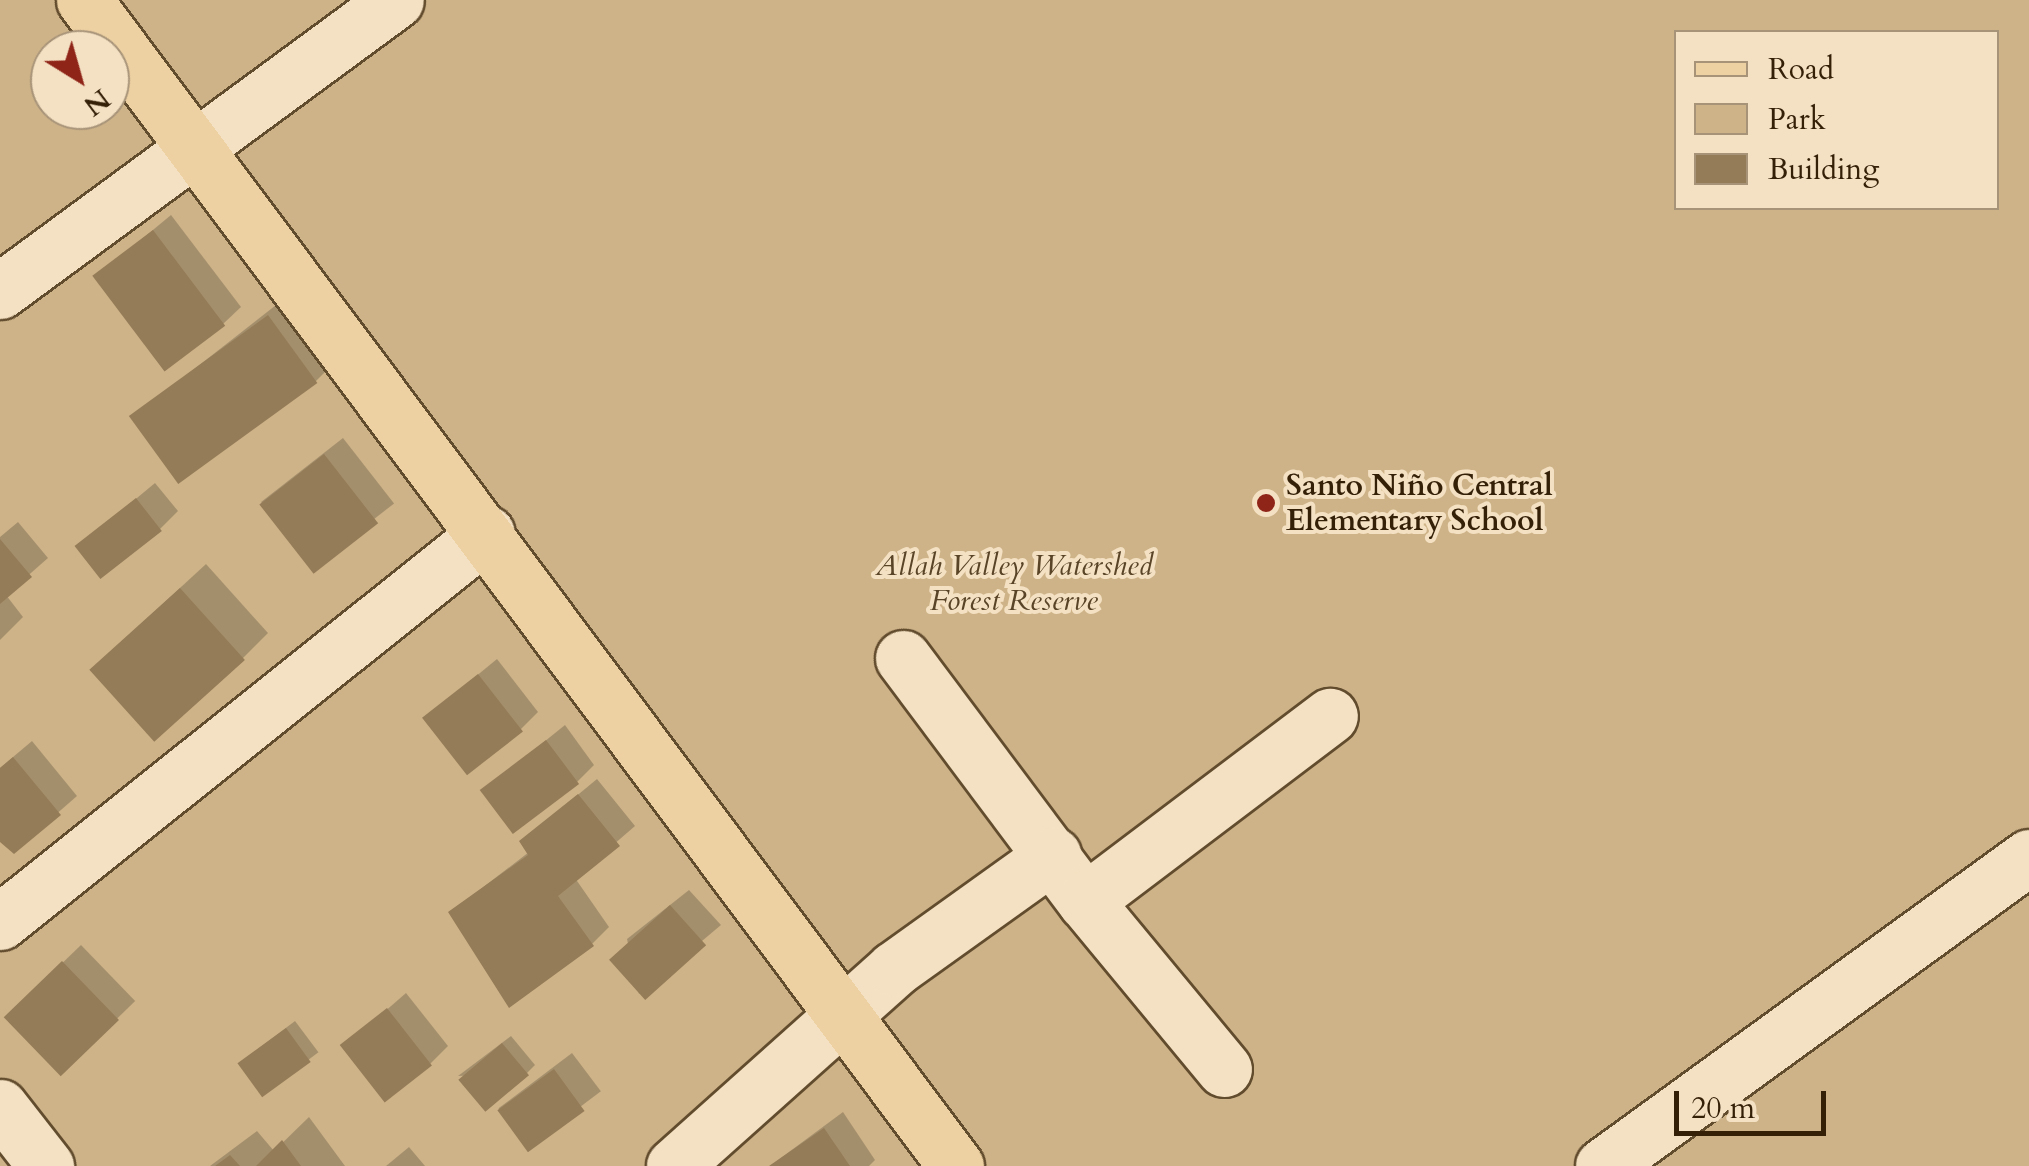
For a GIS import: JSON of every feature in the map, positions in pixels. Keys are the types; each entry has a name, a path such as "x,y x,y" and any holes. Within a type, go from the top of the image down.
{"main road":[{"path":"84,0 956,1166"}],"street":[{"path":"0,291 396,0"},
{"path":"0,922 486,533"},
{"path":"903,658 1085,901 1224,1069"},
{"path":"1085,901 1330,716"},
{"path":"674,1166 841,1014 1053,855"},
{"path":"1603,1166 2029,857"},
{"path":"0,1107 46,1166"}],"green space":[{"name":"Allah Valley Watershed Forest Reserve","path":"0,0 2029,0 2029,1166 0,1166"}],"building":[{"path":"153,230 225,326 165,372 92,276"},
{"path":"268,315 317,383 178,484 129,416"},
{"path":"324,454 378,523 314,574 259,504"},
{"path":"136,498 162,531 100,579 75,546"},
{"path":"0,539 32,577 0,604"},
{"path":"180,588 245,660 154,742 89,670"},
{"path":"478,674 523,732 467,775 422,718"},
{"path":"546,740 579,784 513,834 480,790"},
{"path":"13,757 61,815 14,854 0,842 0,768"},
{"path":"578,794 620,846 558,896 594,946 509,1008 448,912 528,855 519,841"},
{"path":"670,905 706,945 645,1000 609,960"},
{"path":"62,961 119,1020 61,1076 4,1017"},
{"path":"387,1008 432,1066 385,1102 340,1045"},
{"path":"286,1028 311,1062 262,1097 237,1063"},
{"path":"502,1043 529,1075 485,1112 458,1080"},
{"path":"554,1069 585,1111 528,1152 497,1110"},
{"path":"824,1128 850,1166 769,1166"},
{"path":"282,1140 301,1166 256,1166"},
{"path":"230,1155 240,1166 215,1166"}],"place":[{"name":"Santo Niño Central Elementary School","path":"1266,503"}]}
